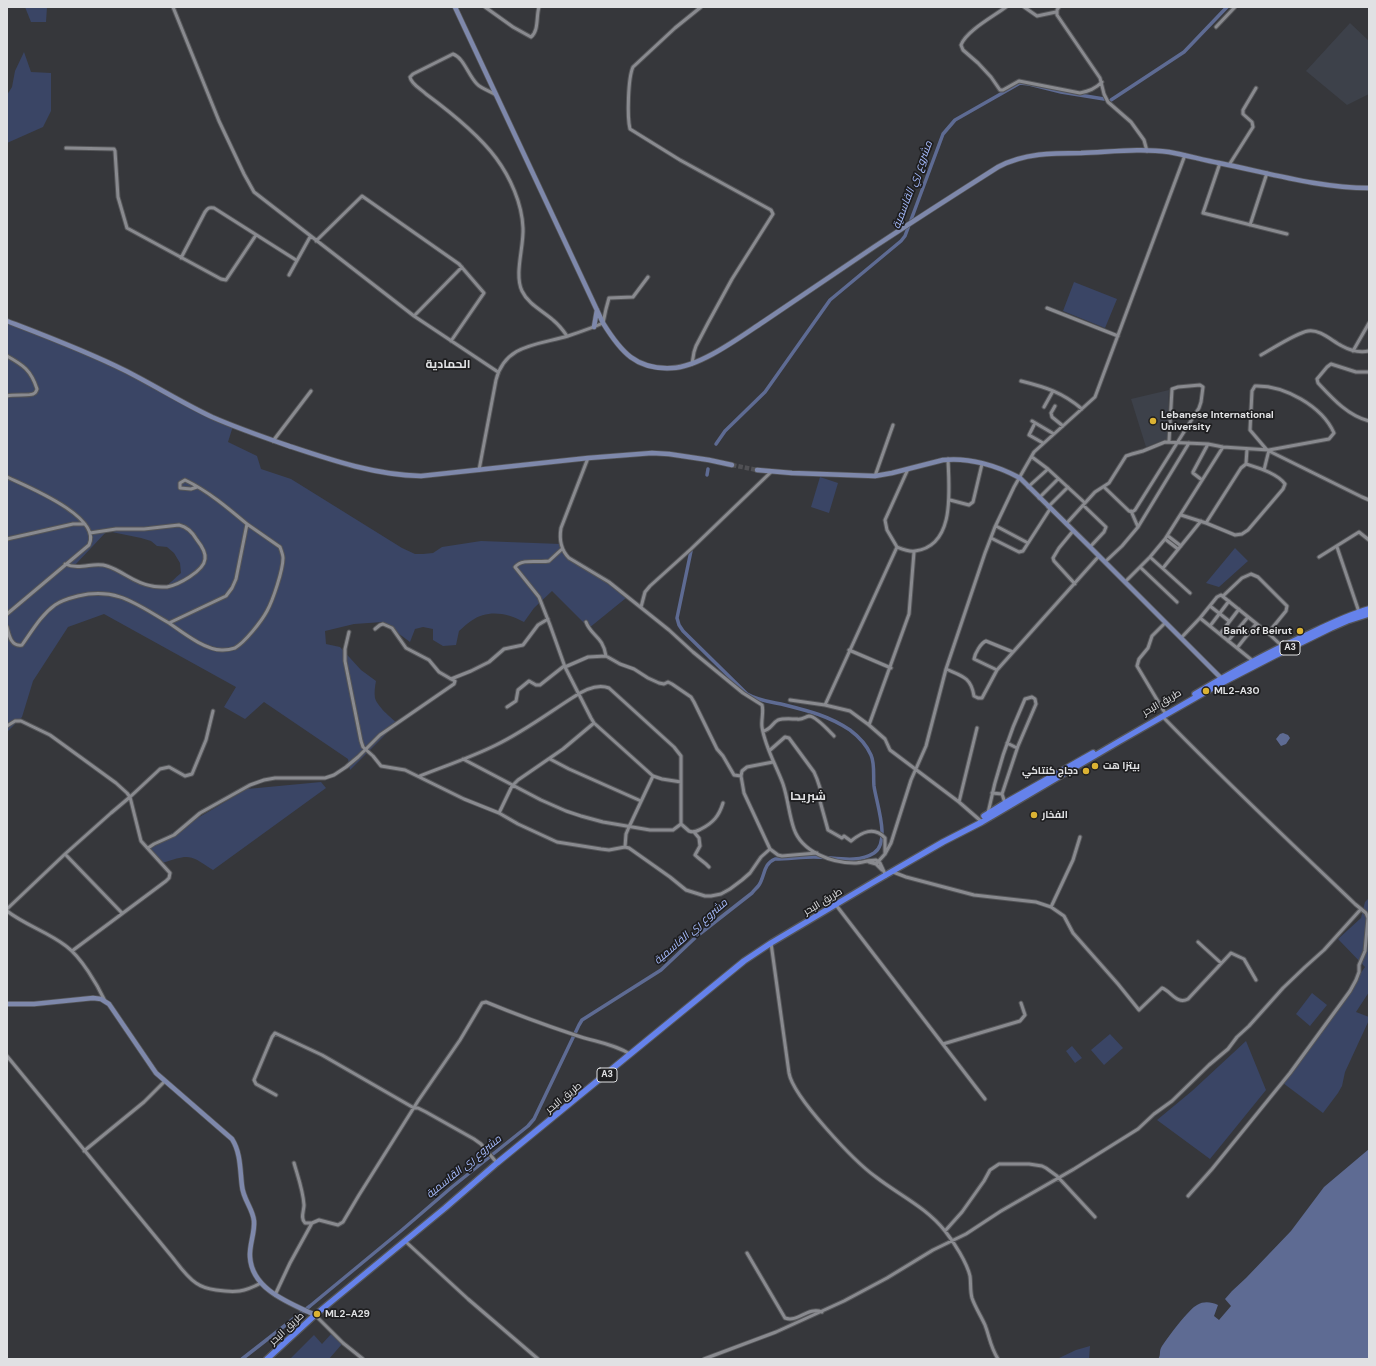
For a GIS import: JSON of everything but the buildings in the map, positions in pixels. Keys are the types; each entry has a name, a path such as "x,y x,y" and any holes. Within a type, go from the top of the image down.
{"highway":[{"name":"طريق البحر","path":"981,821 987,814 1118,742 1222,681 1253,661 1282,646 1369,609"},
{"name":"طريق البحر","path":"1222,681 1331,628 1369,614"},
{"name":"طريق البحر","path":"267,1359 315,1315 730,973 771,943 972,827 1002,806"}],"main road":[{"path":"455,7 603,323 626,355 649,366 681,368 710,355 742,336 908,224 998,167 1015,159 1040,155 1161,151 1324,184 1369,188"},
{"path":"594,327 597,309"},
{"path":"7,321 102,360 212,416 273,440 351,466 402,475 420,476 588,458 652,453 670,454 732,465"},
{"path":"757,470 771,472 875,476 948,459 982,464 1000,469 1020,478 1222,681"},
{"path":"7,1004 34,1004 92,998 99,998 105,1001 156,1073 232,1139 238,1154 243,1194 254,1219 250,1262 254,1273 261,1283 275,1295 315,1315"}],"street":[{"path":"173,7 219,121 250,186 258,195 310,237 414,316 498,372"},
{"path":"485,7 513,27 531,37 536,30 539,7"},
{"path":"692,364 696,346 732,279 774,214 771,210 680,160 630,129 629,90 630,75 633,67 675,28 701,7"},
{"path":"1006,7 971,32 964,39 961,45 963,50 991,77 1000,90 1003,90 1019,81 1080,93 1088,91 1102,82"},
{"path":"1024,7 1037,16 1056,12 1059,7"},
{"path":"1216,27 1235,7"},
{"path":"1056,12 1102,82 1104,94 1108,102 1131,122 1144,140 1147,151"},
{"path":"496,95 479,86 470,76 461,60 453,54 440,59 410,77 410,80 481,141 496,157 514,190 522,216 523,228 520,264 521,287 528,300 554,321 567,336"},
{"path":"1229,165 1253,126 1252,122 1242,114 1256,88"},
{"path":"66,148 114,149 118,197 127,228 225,280 256,235"},
{"path":"877,862 885,854 893,839 911,780 926,746 946,669 985,553 996,526 1034,452 1095,397 1185,155"},
{"path":"1220,163 1203,214 1287,234"},
{"path":"1250,225 1267,173"},
{"path":"316,241 362,196 456,261 484,293 451,341"},
{"path":"181,258 205,212 210,208 214,208 296,260"},
{"path":"288,275 310,237"},
{"path":"414,316 462,267"},
{"path":"479,470 498,372 508,357 521,349 567,336 603,323 609,298 634,296 648,277"},
{"path":"1047,308 1118,336"},
{"path":"1353,351 1369,324"},
{"path":"1261,355 1308,331 1322,334 1341,346 1353,351 1369,352"},
{"path":"7,356 22,364 29,372 36,389 35,394 32,395 18,394 7,396"},
{"path":"1369,372 1356,372 1331,364 1317,379 1318,383 1337,403 1360,418 1369,421"},
{"path":"1021,381 1053,390 1072,400 1082,409"},
{"path":"1131,512 1135,510 1201,405 1203,387 1200,385 1172,389 1170,441"},
{"path":"1066,524 1095,492 1109,483 1126,456 1170,441 1176,443 1208,444 1223,447 1268,450 1329,439 1334,433 1331,426 1318,412 1302,399 1275,388 1255,386 1252,391 1250,430 1268,450 1369,500"},
{"path":"1044,407 1053,390"},
{"path":"273,440 311,391"},
{"path":"1055,406 1051,413 1052,417 1063,426"},
{"path":"1032,421 1054,434"},
{"path":"875,476 893,424"},
{"path":"1034,426 1028,435 1043,443"},
{"path":"1105,562 1122,546 1138,527 1189,443"},
{"path":"1202,480 1193,472 1208,444"},
{"path":"1125,582 1150,557 1166,537 1223,447"},
{"path":"1206,523 1246,464 1247,449"},
{"path":"1264,470 1268,450"},
{"path":"1032,457 1048,468 1106,527 1104,532 1090,547"},
{"path":"588,458 561,528 560,534 562,549 570,558 609,582 641,607 743,693 762,706 763,731 783,786 794,828 797,835 805,845 828,859 846,862 873,860 877,862 886,876"},
{"path":"908,469 885,520 887,530 896,547 914,552 929,547 936,541 946,521 950,500 948,459"},
{"path":"950,500 969,505 971,504 982,464"},
{"path":"1181,515 1201,521 1235,535 1248,530 1284,486 1284,482 1264,470 1246,464"},
{"path":"1028,487 1048,468"},
{"path":"641,607 645,592 650,586 771,472"},
{"path":"7,477 60,504 77,515 90,533 91,538 89,545 7,614"},
{"path":"1039,498 1058,478"},
{"path":"7,627 12,642 19,646 22,645 34,627 55,605 68,599 100,593 128,600 212,649 222,650 234,648 247,637 267,611 281,573 284,558 280,546 247,524 214,498 197,487 185,480 180,483 180,488 191,490 197,487"},
{"path":"991,538 1019,552 1023,551 1049,508 1068,487"},
{"path":"1104,487 1131,512 1138,527"},
{"path":"73,524 77,515"},
{"path":"1163,568 1201,521"},
{"path":"7,539 73,524 84,524"},
{"path":"169,623 226,596 236,579 247,524"},
{"path":"65,564 82,568 101,565 107,566 139,582 151,586 167,586 186,580 202,567 205,559 199,542 193,533 185,526 179,525 144,529 116,529 90,533"},
{"path":"996,526 1028,543"},
{"path":"1073,531 1053,558 1054,562 1075,584"},
{"path":"1319,557 1359,532 1369,540"},
{"path":"1166,537 1179,548"},
{"path":"825,705 896,547"},
{"path":"1337,547 1359,612"},
{"path":"562,549 549,561 524,562 519,563 515,567 539,597 565,667 578,694 594,723 653,776 681,782"},
{"path":"870,725 909,614 914,552"},
{"path":"946,669 967,679 971,684 974,696 980,699 982,698 997,670 1099,556"},
{"path":"1150,557 1190,592"},
{"path":"1140,567 1178,602"},
{"path":"1180,638 1200,618 1219,595 1223,596 1242,578 1251,574 1258,577 1287,606 1286,611 1268,633"},
{"path":"1223,596 1282,646"},
{"path":"1210,626 1229,601"},
{"path":"1210,606 1229,621"},
{"path":"1220,634 1238,609"},
{"path":"1228,641 1248,617"},
{"path":"1200,618 1253,661"},
{"path":"451,679 471,672 489,662 504,649 523,645 538,625 548,619"},
{"path":"586,622 589,628 603,644 606,656"},
{"path":"1165,623 1152,636 1148,648 1139,659 1137,666 1164,715 1214,769 1361,909 1368,911 1368,928 1365,951 1359,965 1359,972 1350,991 1290,1073 1212,1169 1188,1196"},
{"path":"148,848 174,835 200,813 250,785 276,778 325,778 334,775 346,767 380,735 454,684 455,682 439,672 429,660 406,648 392,628 383,624 375,628"},
{"path":"1237,648 1256,624"},
{"path":"349,632 345,649 345,661 361,741 365,749 381,766 398,768 420,776 464,799 498,813 557,842 574,846 601,849 625,847 635,851 686,890 705,896 721,894 730,890 750,873 761,857 770,849"},
{"path":"997,670 974,659 982,643 986,641 1013,652"},
{"path":"849,650 891,668"},
{"path":"507,707 516,701 518,690 531,681 536,685 540,685 565,667 588,657 606,656 659,683 668,682 691,697 717,749 723,756 732,773 736,776 741,776"},
{"path":"420,776 491,748 516,734 578,694 600,686 609,688 679,753 681,759 681,824 689,831 694,832 699,838 700,846 695,855 703,860 709,867"},
{"path":"987,814 1007,743 1025,699 1032,697 1035,699 1036,704 1017,748 1002,794 1002,806"},
{"path":"790,700 825,705 850,711 870,725 885,739 890,750 959,802 981,821"},
{"path":"105,1001 98,986 72,951 59,941 7,910 65,854 160,769 169,767 185,776 192,774 206,740 213,711"},
{"path":"763,731 769,729 778,720 801,719 810,716 825,726 834,736"},
{"path":"7,726 15,721 21,721 50,735 128,793 141,841 169,870 170,875 166,881 72,951"},
{"path":"498,813 512,786 518,780 550,759 594,723"},
{"path":"959,802 976,728"},
{"path":"769,750 785,737 789,738 799,754 814,772 821,791 820,801 827,826 830,831 842,838 844,836 851,841 865,831 873,831 882,835 885,854"},
{"path":"1007,743 1017,748"},
{"path":"463,759 512,786 566,811 603,822 650,830 673,830 681,824"},
{"path":"550,759 641,801"},
{"path":"773,762 747,766 742,771 741,776 744,793 770,849 782,856 817,853"},
{"path":"625,847 626,834 653,776"},
{"path":"992,793 1002,794"},
{"path":"694,832 706,827 715,820 723,803"},
{"path":"1051,907 1073,860 1080,837"},
{"path":"65,854 122,913"},
{"path":"893,872 906,877 974,895 1036,902 1051,907 1064,916 1074,933 1139,1010 1162,988 1174,997 1183,1001 1186,1000 1231,954 1237,955 1244,959 1256,980"},
{"path":"836,905 985,1099"},
{"path":"704,1359 752,1342 822,1312 887,1278 952,1240 966,1234 982,1222 1138,1129 1154,1114 1172,1101 1209,1065 1228,1049 1241,1032 1283,988 1324,950 1361,909"},
{"path":"1198,942 1221,963"},
{"path":"771,943 789,1073 792,1083 812,1111 843,1147 863,1167 876,1178 918,1205 936,1221 952,1240 969,1273 971,1296 985,1325 991,1348 998,1359"},
{"path":"294,1163 302,1192 304,1205 302,1220 304,1224 319,1220 338,1225 343,1222 414,1108 484,1002 576,1035 612,1045 631,1055"},
{"path":"943,1044 1020,1020 1024,1015 1021,1003"},
{"path":"276,1095 256,1084 254,1080 275,1033 322,1055 414,1108 418,1108 426,1112 474,1139 481,1144 497,1164"},
{"path":"7,1056 84,1151 195,1283 203,1288 233,1293 250,1289 261,1283"},
{"path":"84,1151 144,1102 165,1081"},
{"path":"945,1231 962,1212 990,1170 995,1165 1021,1163 1042,1166 1058,1178 1095,1217"},
{"path":"275,1295 290,1263 312,1223"},
{"path":"405,1241 468,1299 538,1359"},
{"path":"747,1253 785,1318 792,1319 816,1309 822,1312"},
{"path":"315,1315 343,1343 363,1359"}],"shaded area":[{"path":"25,7 47,7 46,22 31,22"},
{"path":"1350,23 1369,41 1369,94 1347,105 1306,71"},
{"path":"24,52 31,72 51,73 51,111 43,127 7,143 7,95 12,87 15,71"},
{"path":"1074,282 1117,299 1105,328 1063,311"},
{"path":"7,319 90,355 233,426 228,442 257,456 261,469 291,479 402,548 415,554 433,553 442,547 481,541 561,544 565,554 595,574 626,598 589,628 552,591 534,608 524,622 511,616 498,614 477,617 459,631 456,645 443,646 433,640 433,629 423,627 415,629 410,642 383,622 354,624 325,631 326,644 340,647 361,670 376,681 375,698 378,705 397,723 350,770 348,759 264,702 245,719 224,707 236,687 104,614 68,627 33,681 22,717 7,732","holes":["107,531 151,541 157,546 167,547 174,553 180,563 181,573 162,588 151,587 109,566 75,565"]},
{"name":"Lebanese International University","path":"1169,390 1167,439 1146,447 1131,399"},
{"path":"820,477 838,483 829,513 811,507"},
{"path":"1235,548 1248,561 1219,587 1206,583"},
{"path":"1283,733 1288,735 1290,738 1286,744 1281,746 1276,739"},
{"path":"321,782 326,788 213,870 194,858 189,857 178,858 162,863 145,849 247,789"},
{"path":"1369,898 1369,992 1356,1012 1369,1017 1369,1020 1345,1072 1342,1086 1323,1113 1283,1083 1365,967 1338,939 1361,918 1365,902"},
{"path":"1312,993 1327,1005 1310,1026 1296,1014"},
{"path":"1110,1034 1123,1048 1104,1065 1091,1050"},
{"path":"1246,1041 1266,1090 1210,1159 1157,1120 1192,1091"},
{"path":"1072,1046 1082,1058 1075,1063 1066,1051"},
{"path":"1369,1149 1369,1359 1158,1359 1161,1348 1168,1338 1197,1305 1208,1302 1218,1305 1214,1316 1219,1320 1231,1306 1225,1299 1232,1291 1291,1231 1324,1187"},
{"path":"332,1333 342,1344 329,1359 290,1359 314,1335 322,1344"},
{"path":"1090,1346 1089,1359 1057,1359 1076,1350"}],"waterway":[{"name":"مشروع ري القاسمية","path":"1111,100 1184,52 1227,7"},
{"name":"مشروع ري القاسمية","path":"716,444 725,431 765,392 830,300 901,241 905,236 943,134 955,120 1020,83 1104,99"},
{"name":"مشروع ري القاسمية","path":"707,475 708,469"},
{"name":"مشروع ري القاسمية","path":"242,1359 310,1306 452,1187 528,1126 534,1119 582,1020 661,970 697,936 752,893 761,882 766,867 771,861 775,859 809,857 853,859 867,856 874,853 879,848 882,831 874,786 873,762 862,741 850,730 819,714 761,700 747,694 683,631 679,625 677,618 691,551"}],"tunnel":[{"path":"732,465 757,470"}],"place":[{"name":"Lebanese International University","path":"1153,421"},
{"name":"Bank of Beirut","path":"1300,631"},
{"name":"ML2-A30","path":"1206,691"},
{"name":"بيتزا هت","path":"1095,766"},
{"name":"دجاج كنتاكي","path":"1086,771"},
{"name":"الفخار","path":"1034,815"},
{"name":"ML2-A29","path":"317,1314"}],"district":[{"name":"الحمادية","path":"448,365"},
{"name":"شبريحا","path":"808,797"}]}
